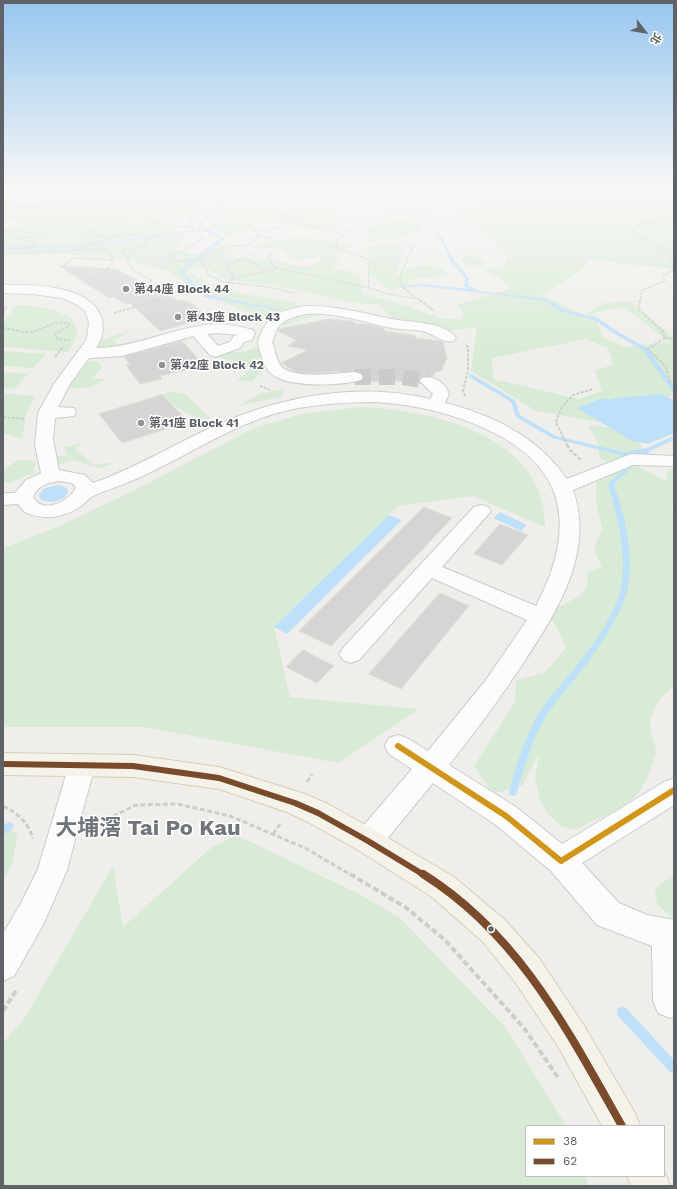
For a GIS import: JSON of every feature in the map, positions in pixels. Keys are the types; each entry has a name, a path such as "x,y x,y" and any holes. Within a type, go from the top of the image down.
{"main road":[{"path":"3,764 133,766 219,778 312,811 368,841 443,887 494,931 527,970 571,1036 621,1125"}],"street":[{"path":"7,292 29,289 57,293 79,300 93,311 97,318 97,330 94,339 57,391 46,413 43,435 51,476"},
{"path":"355,377 297,378 279,372 274,367 265,342 273,324 276,320 288,313 323,311 351,314 394,324 426,328 456,340"},
{"path":"85,353 121,351 196,331"},
{"path":"428,382 440,389 441,394 436,406"},
{"path":"85,492 85,486 77,478 69,476 51,476 28,487 23,498 25,503 30,507 47,511 57,510 71,505 85,492 130,476 224,427 276,409 316,401 361,397 401,399 454,410 483,421 520,441 545,463 562,488 567,502 569,520 569,539 566,558 552,597 541,617 493,689 368,841"},
{"path":"46,413 68,412"},
{"path":"562,488 637,459 674,461"},
{"path":"3,499 23,498"},
{"path":"351,654 481,511"},
{"path":"429,569 541,617"},
{"path":"398,746 506,816 561,862 608,914 647,930 671,935 670,1001"},
{"path":"11,976 32,914 52,870 82,765"},
{"path":"561,862 674,790"}],"path":[{"path":"3,250 31,248 36,244"},
{"path":"75,250 87,244"},
{"path":"138,286 152,281 130,266 128,258 121,251 145,244"},
{"path":"193,244 188,248 175,252 168,262 200,259 221,248 244,247 251,244"},
{"path":"336,244 337,248 368,259 369,288"},
{"path":"407,244 412,249 411,255 401,269 400,285 418,300 436,312"},
{"path":"654,244 670,256 673,269 663,276 664,281 658,285 646,286 642,290 638,308 663,332 665,338"},
{"path":"3,253 105,249 114,260"},
{"path":"273,252 268,258 277,268"},
{"path":"227,283 233,276 227,266 251,254"},
{"path":"62,267 73,258 114,260"},
{"path":"244,258 269,271"},
{"path":"200,259 205,266 208,275 227,283 268,287 299,294"},
{"path":"83,285 88,279 103,274 114,260"},
{"path":"230,283 234,278 277,268 418,300"},
{"path":"112,314 160,300 172,310"},
{"path":"3,328 30,332 61,322 67,323 70,325 55,334 57,339 68,341 73,340"},
{"path":"674,339 665,338 648,349 659,359 670,373 670,381 674,384"},
{"path":"456,340 468,347 468,370 463,391 468,402"},
{"path":"55,357 68,341"},
{"path":"593,388 573,395 562,407 556,423 570,450 596,474"},
{"path":"3,417 27,419"},
{"path":"87,838 106,820 136,805 178,804 230,816 304,848 405,906 444,939 524,1028 562,1083"},
{"path":"3,806 20,815 29,824 33,838 32,846"},
{"path":"3,1011 11,976"}],"green space":[{"path":"3,244 180,244 175,249 201,256 222,247 232,248 233,259 271,259 294,265 306,266 312,265 322,257 293,260 282,249 256,247 260,244 346,244 350,246 339,256 333,268 359,273 363,294 407,306 439,318 462,320 464,314 458,305 510,289 502,280 484,270 504,266 508,256 496,244 674,244 674,269 589,260 584,268 542,295 585,315 604,303 629,301 674,337 674,394 610,424 536,411 471,371 477,327 439,332 394,320 379,305 337,300 284,287 227,280 202,266 188,269 197,277 222,290 293,302 312,317 284,326 205,295 183,282 170,272 126,259 64,254 3,256","holes":["616,308 626,309 669,342 624,347 603,337 593,313","585,339 608,348 613,365 595,370 602,391 578,399 493,379 492,358"]},
{"path":"377,244 396,245 403,252 396,275 411,268 424,265 438,268 452,276 410,279 408,285 390,291 368,273 371,258 366,250"},
{"path":"472,255 485,261 480,265 464,265 461,258"},
{"path":"15,305 39,307 52,310 63,314 72,320 77,328 76,339 68,352 3,347 3,324"},
{"path":"130,333 113,340 118,344 133,341 129,347 93,351 98,341 119,334"},
{"path":"263,345 274,348 254,361 262,370 253,381 237,381 252,367 213,356 226,352 244,352"},
{"path":"3,351 46,354 33,368 3,366"},
{"path":"85,361 97,361 102,368 91,379 105,379 92,387 64,389"},
{"path":"3,372 28,374 14,389 3,388"},
{"path":"285,388 281,397 238,406 260,394"},
{"path":"173,392 185,394 210,418 195,425 199,420 172,404 154,396"},
{"path":"3,393 35,396 26,414 22,438 3,433"},
{"path":"361,407 389,409 420,414 451,422 480,434 506,450 527,470 541,496 545,527 473,496 398,506 274,627 290,697 419,709 338,763 144,727 3,727 3,548 60,526 143,486 252,429 301,414"},
{"path":"588,425 625,430 643,447 634,456 608,463 599,457 597,440"},
{"path":"83,443 75,449 94,465 118,462 99,468 73,460 53,466 54,457 68,455 64,447"},
{"path":"18,460 36,461 34,473 9,483 3,482 3,470"},
{"path":"637,466 666,481 669,469 674,468 674,503 672,509 674,513 674,686 664,695 656,706 651,719 650,726 656,751 648,775 639,793 614,811 574,830 561,826 548,814 541,803 535,779 539,753 522,786 492,794 474,766 515,702 516,680 545,673 566,648 558,629 548,613 579,596 587,586 588,572 602,567 594,549 602,529 596,501 596,483 607,475"},
{"path":"3,825 18,835 11,867 3,881"},
{"path":"236,835 361,895 400,918 506,1028 565,1125 525,1125 525,1177 586,1177 589,1186 3,1186 3,1043 24,1019 113,866 123,927 211,848"},
{"path":"674,874 674,919 657,904 655,889"}],"water":[{"path":"661,394 674,400 674,433 648,444 632,441 577,408 603,398 608,400"},
{"path":"59,485 67,488 68,493 65,496 52,502 40,499 39,494 45,488"},
{"path":"500,512 527,525 521,531 493,518"},
{"path":"389,515 402,520 287,634 274,627"}],"building":[{"path":"58,265 116,269 179,301 184,300 188,303 190,302 209,318 160,331 130,303 126,304 113,297 109,298"},
{"path":"329,319 352,321 351,322 355,322 355,324 371,324 383,328 385,331 413,335 416,336 415,338 440,341 443,342 447,358 441,371 435,372 432,377 422,377 419,381 421,384 398,381 360,382 364,376 355,371 305,373 296,372 281,363 308,350 288,346 296,340 278,331 279,329"},
{"name":"第42座 Block 42","path":"182,341 201,362 188,367 189,369 160,376 162,379 140,384 126,365 130,364 124,357"},
{"name":"第41座 Block 41","path":"162,395 186,419 171,425 173,427 122,443 99,414"},
{"path":"424,507 452,518 331,646 299,631"},
{"path":"500,524 528,535 502,565 474,554"},
{"path":"440,593 469,606 401,689 369,674"},
{"path":"303,650 334,666 317,683 286,667"}],"waterway":[{"path":"3,247 70,247 91,244"},
{"path":"216,244 191,262 182,272 191,283 207,296 278,310"},
{"path":"444,244 453,262 467,279 466,286 477,292 547,300 563,311 596,319 618,334 645,349 674,390"},
{"path":"404,287 422,285 472,291"},
{"path":"471,376 513,401 518,416 554,437 624,454 647,450"},
{"path":"513,792 526,750 539,721 549,705 578,669 606,629 621,599 625,578 626,551 619,510 611,484 648,450 674,438"},
{"path":"3,831 9,826"},
{"path":"622,1012 674,1068"}],"tunnel":[{"path":"355,377 403,377 428,381"}],"transit line":[{"name":"38","path":"398,746 506,816 561,861 674,790"},
{"name":"62","path":"3,764 133,766 219,778 295,803 318,813 368,841 443,887 494,931 527,970 571,1036 621,1125"}],"place":[{"name":"第44座 Block 44","path":"126,289"},
{"name":"第43座 Block 43","path":"178,317"},
{"name":"第42座 Block 42","path":"162,365"},
{"name":"第41座 Block 41","path":"141,423"}],"district":[{"name":"大埔滘 Tai Po Kau","path":"148,829"}]}
